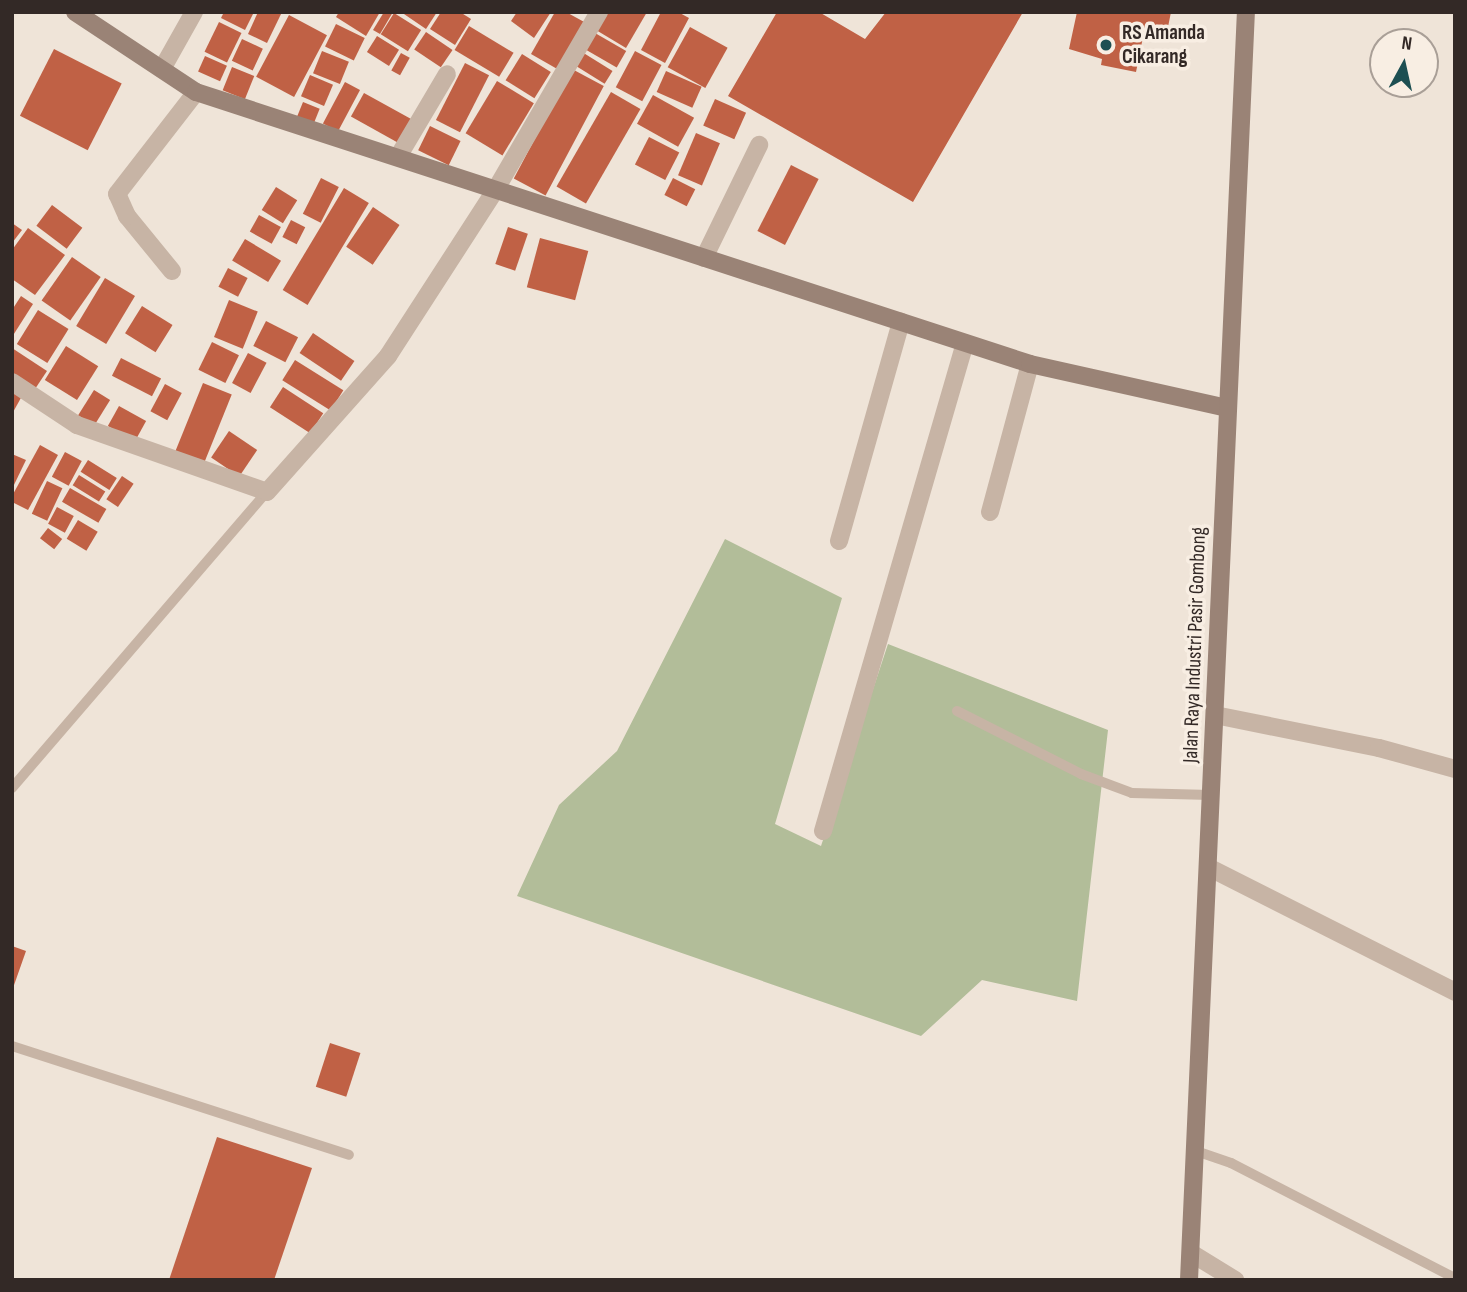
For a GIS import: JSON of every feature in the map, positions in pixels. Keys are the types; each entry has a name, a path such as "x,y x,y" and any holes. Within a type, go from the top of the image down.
{"main road":[{"path":"75,12 196,92 1030,364 1227,408"},
{"name":"Jalan Raya Industri Pasir Gombong","path":"1189,1280 1246,12"}],"street":[{"path":"162,69 194,12"},
{"path":"12,382 77,425 267,492 388,356 496,189 599,12"},
{"path":"398,157 447,74"},
{"path":"172,271 127,216 117,194 196,92"},
{"path":"704,258 759,145"},
{"path":"839,541 901,322"},
{"path":"823,831 965,343"},
{"path":"990,512 1030,364"},
{"path":"1215,715 1379,748 1455,769"},
{"path":"1208,867 1455,992"},
{"path":"1191,1253 1235,1280"}],"lane":[{"path":"12,788 267,492"},
{"path":"957,710 1081,774 1132,793 1211,795"},
{"path":"12,1046 349,1155"},
{"path":"1196,1151 1231,1163 1455,1278"}],"green space":[{"path":"725,539 842,598 775,824 821,846 888,644 1108,730 1077,1001 982,980 921,1036 517,896 559,805 617,751"}],"building":[{"path":"224,12 254,12 245,30 221,18"},
{"path":"258,12 282,12 267,43 248,34"},
{"path":"339,12 380,12 366,36 336,17"},
{"path":"384,12 393,12 380,34 373,30"},
{"path":"401,12 437,12 426,29"},
{"path":"441,12 460,12 471,19 455,45 430,29"},
{"path":"517,12 551,12 534,38 511,21"},
{"path":"555,12 566,12 586,23 559,70 531,54"},
{"path":"606,12 647,12 626,48 596,30"},
{"path":"661,12 678,12 689,18 665,63 641,50"},
{"path":"777,12 819,12 865,39 886,12 1023,12 913,202 728,96"},
{"name":"RS Amanda Cikarang","path":"1077,12 1171,12 1165,42 1143,37 1136,72 1101,65 1102,59 1069,49"},
{"path":"394,13 421,30 408,51 381,34"},
{"path":"289,15 327,35 294,97 256,77"},
{"path":"219,22 241,33 227,63 205,52"},
{"path":"336,24 365,38 354,60 325,46"},
{"path":"469,26 514,53 499,77 455,50"},
{"path":"690,27 728,48 705,88 668,67"},
{"path":"426,32 453,50 441,67 414,49"},
{"path":"595,33 626,51 617,67 586,49"},
{"path":"377,36 399,50 389,66 367,52"},
{"path":"242,39 263,49 253,70 232,61"},
{"path":"54,49 122,84 88,150 20,116"},
{"path":"322,51 349,62 340,84 313,73"},
{"path":"635,51 661,65 642,101 616,87"},
{"path":"582,52 613,71 605,84 574,65"},
{"path":"401,53 410,58 400,75 391,70"},
{"path":"522,54 551,72 534,98 506,80"},
{"path":"205,56 227,66 220,81 198,72"},
{"path":"465,63 489,75 460,132 436,120"},
{"path":"232,67 254,76 245,99 223,90"},
{"path":"572,69 604,86 546,195 514,178"},
{"path":"666,71 702,87 692,108 657,92"},
{"path":"310,75 333,85 324,106 301,96"},
{"path":"497,81 534,103 502,155 466,133"},
{"path":"345,82 360,90 338,131 323,123"},
{"path":"611,92 640,109 586,203 556,186"},
{"path":"364,93 415,121 402,145 351,117"},
{"path":"653,95 694,118 678,147 637,124"},
{"path":"715,99 746,113 734,139 703,125"},
{"path":"303,102 320,109 313,125 297,118"},
{"path":"430,126 461,141 449,165 418,150"},
{"path":"696,133 720,143 702,186 678,175"},
{"path":"649,137 679,152 665,180 635,165"},
{"path":"791,165 819,179 785,245 757,231"},
{"path":"321,178 339,187 321,223 303,214"},
{"path":"673,178 695,189 687,206 664,195"},
{"path":"276,187 297,200 283,223 262,210"},
{"path":"344,188 369,203 308,305 283,290"},
{"path":"52,205 82,228 67,249 36,226"},
{"path":"373,207 400,225 373,265 346,247"},
{"path":"259,215 281,227 272,244 250,232"},
{"path":"291,220 305,227 297,244 282,237"},
{"path":"12,223 22,230 12,243"},
{"path":"508,227 528,234 515,271 495,264"},
{"path":"28,228 65,255 35,295 12,279 12,250"},
{"path":"540,238 588,251 575,300 527,287"},
{"path":"245,239 281,261 268,282 232,260"},
{"path":"72,257 101,277 70,320 42,300"},
{"path":"228,268 248,278 238,297 218,287"},
{"path":"105,278 135,296 106,344 76,326"},
{"path":"21,296 33,304 12,337 12,310"},
{"path":"229,300 258,312 243,349 214,337"},
{"path":"142,306 173,325 156,352 125,333"},
{"path":"38,310 69,329 47,363 17,344"},
{"path":"266,321 298,337 285,362 253,346"},
{"path":"313,333 354,361 341,381 300,353"},
{"path":"212,342 239,355 225,383 198,370"},
{"path":"66,346 98,366 77,400 45,380"},
{"path":"12,348 47,371 35,389 12,374"},
{"path":"248,353 267,363 251,393 232,383"},
{"path":"121,358 161,378 152,396 112,376"},
{"path":"295,360 343,390 331,411 282,380"},
{"path":"203,383 232,395 204,463 175,452"},
{"path":"165,384 182,393 167,420 150,411"},
{"path":"283,387 323,413 310,433 270,407"},
{"path":"12,390 22,396 12,414"},
{"path":"94,390 110,400 92,429 76,419"},
{"path":"119,406 146,421 135,441 108,426"},
{"path":"229,431 257,450 239,477 211,458"},
{"path":"40,445 58,455 28,510 12,502 12,496"},
{"path":"65,452 82,461 69,486 52,477"},
{"path":"12,454 26,460 12,489"},
{"path":"88,460 117,478 109,490 81,472"},
{"path":"79,475 105,491 99,502 73,485"},
{"path":"122,476 134,484 118,507 106,499"},
{"path":"47,481 62,488 47,521 32,514"},
{"path":"70,488 106,509 98,523 62,502"},
{"path":"57,507 74,516 65,533 48,524"},
{"path":"78,520 98,532 86,551 67,539"},
{"path":"48,528 62,539 54,549 40,538"},
{"path":"12,946 26,951 13,988 12,988"},
{"path":"330,1043 360,1053 346,1097 316,1087"},
{"path":"217,1137 312,1168 274,1280 169,1280"}],"place":[{"name":"RS Amanda Cikarang","path":"1106,45"}]}
